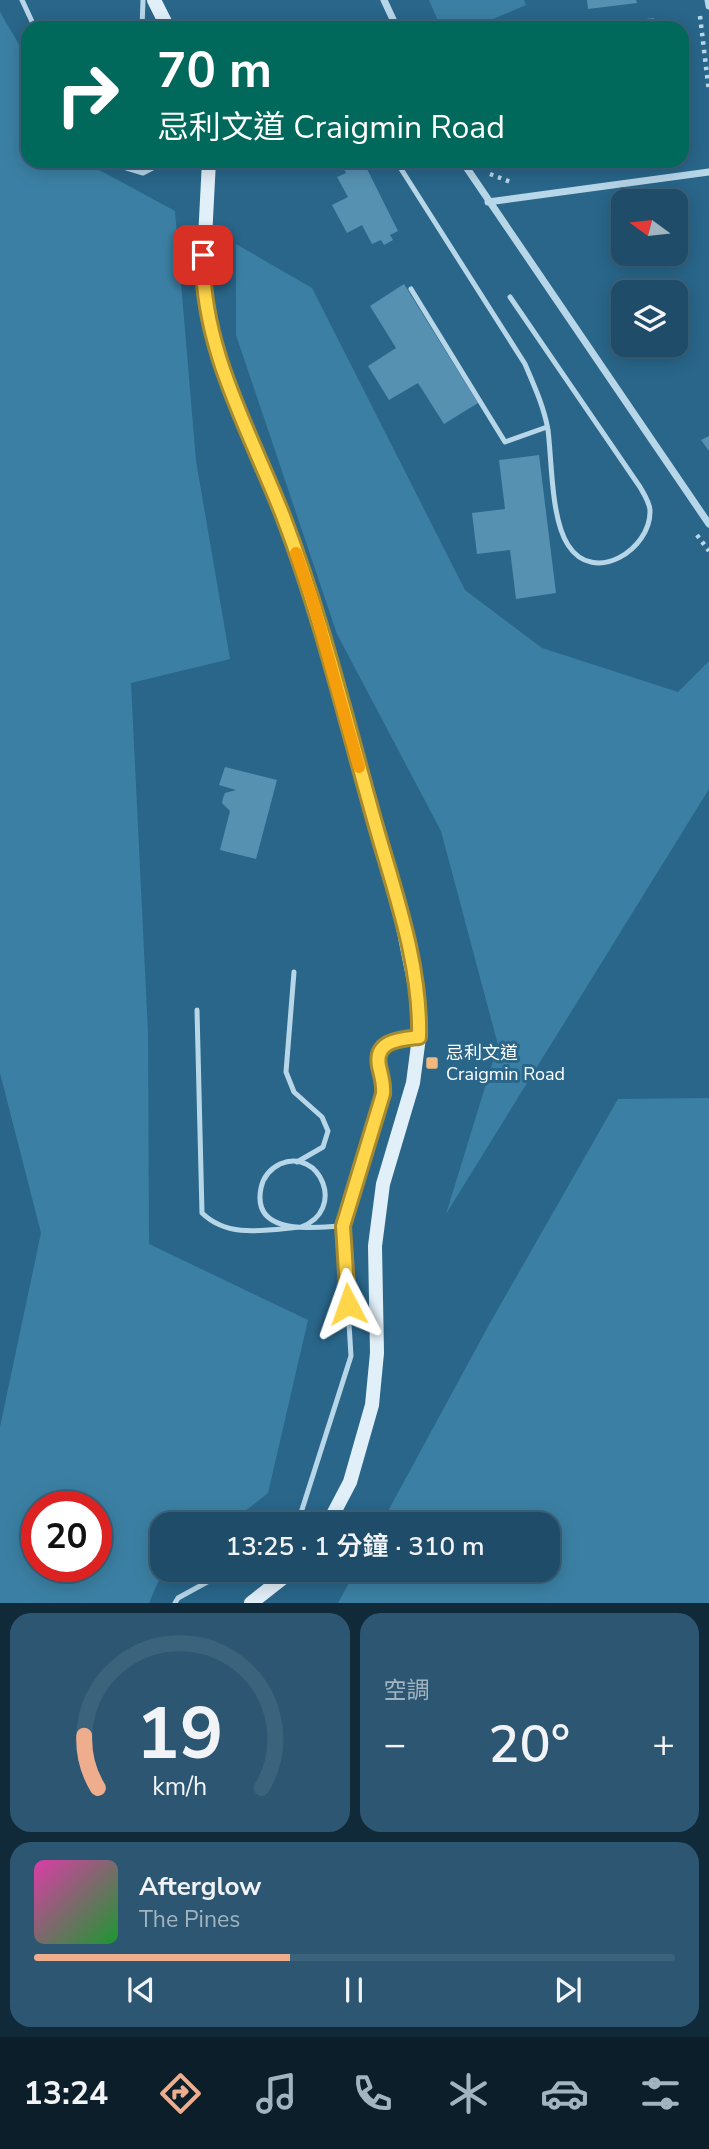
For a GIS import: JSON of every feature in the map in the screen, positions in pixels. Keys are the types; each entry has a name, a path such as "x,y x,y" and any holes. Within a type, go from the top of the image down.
{"main road":[{"path":"154,0 164,21"},
{"path":"209,168 203,277 213,339 282,514 313,602 405,932 418,1001 419,1037 413,1083 383,1184 374,1246 377,1353 372,1405 350,1482 334,1512"},
{"path":"251,1603 278,1582"}],"street":[{"path":"384,0 394,21"},
{"path":"708,0 709,6"},
{"path":"466,168 709,524"},
{"path":"488,202 709,172"},
{"path":"343,1226 383,1094 380,1051 394,1040 419,1037"}],"lane":[{"path":"22,0 32,21"},
{"path":"142,21 143,0"},
{"path":"127,168 143,173 153,168"},
{"path":"402,168 525,364 538,394 547,427 558,517 566,542 580,559 588,563 597,565 613,561 642,538 649,522 649,506 640,487 510,297"},
{"path":"411,289 505,442 547,427"},
{"path":"294,972 286,1072 294,1092 322,1117 328,1131 323,1147 297,1162 280,1164 266,1176 260,1193 261,1201 268,1217 286,1227 343,1226 351,1356 301,1512"},
{"path":"197,1010 202,1213 212,1223 243,1231 301,1227 317,1217 325,1204 325,1187 316,1171 297,1162"},
{"path":"175,1603 178,1598 207,1582"}],"path":[{"path":"700,13 709,92"}],"shaded area":[{"path":"429,0 524,0 526,5 488,21 438,21"},
{"path":"0,12 21,48 21,168 96,168 175,211 196,461 230,659 131,683 148,1033 149,1244 308,1320 268,1493 244,1512 150,1512 150,1582 158,1582 149,1603 0,1603 0,1427 41,1233 0,1073"},
{"path":"236,244 312,288 465,590 542,648 678,692 709,661 709,789 446,1214 498,1045 441,831 337,634 236,335"},
{"path":"709,1098 709,1603 338,1603 349,1582 560,1582 560,1512 388,1512 490,1323 618,1099"}],"building":[{"path":"587,0 636,0 637,3 588,9"},
{"path":"654,18 654,21 630,21"},
{"path":"344,168 366,168 398,231 390,235 393,240 384,245 381,240 372,244 362,225 347,233 332,205 348,197 337,177 346,173"},
{"path":"404,284 478,403 444,424 418,383 389,400 368,366 396,348 370,306"},
{"path":"709,436 709,451 701,440"},
{"path":"539,455 556,593 516,599 510,550 477,554 472,513 505,509 499,460"},
{"path":"225,767 277,780 256,859 220,850 230,811 222,803 223,798 225,793 236,790 219,785"}],"slow traffic":[{"path":"296,553 313,602 359,767"}],"place":[{"name":"忌利文道 Craigmin Road","path":"432,1063"}],"route":[{"path":"203,255 205,298 213,339 282,514 313,602 402,922 415,979 419,1037 394,1040 380,1051 383,1094 343,1226 348,1304"}]}
